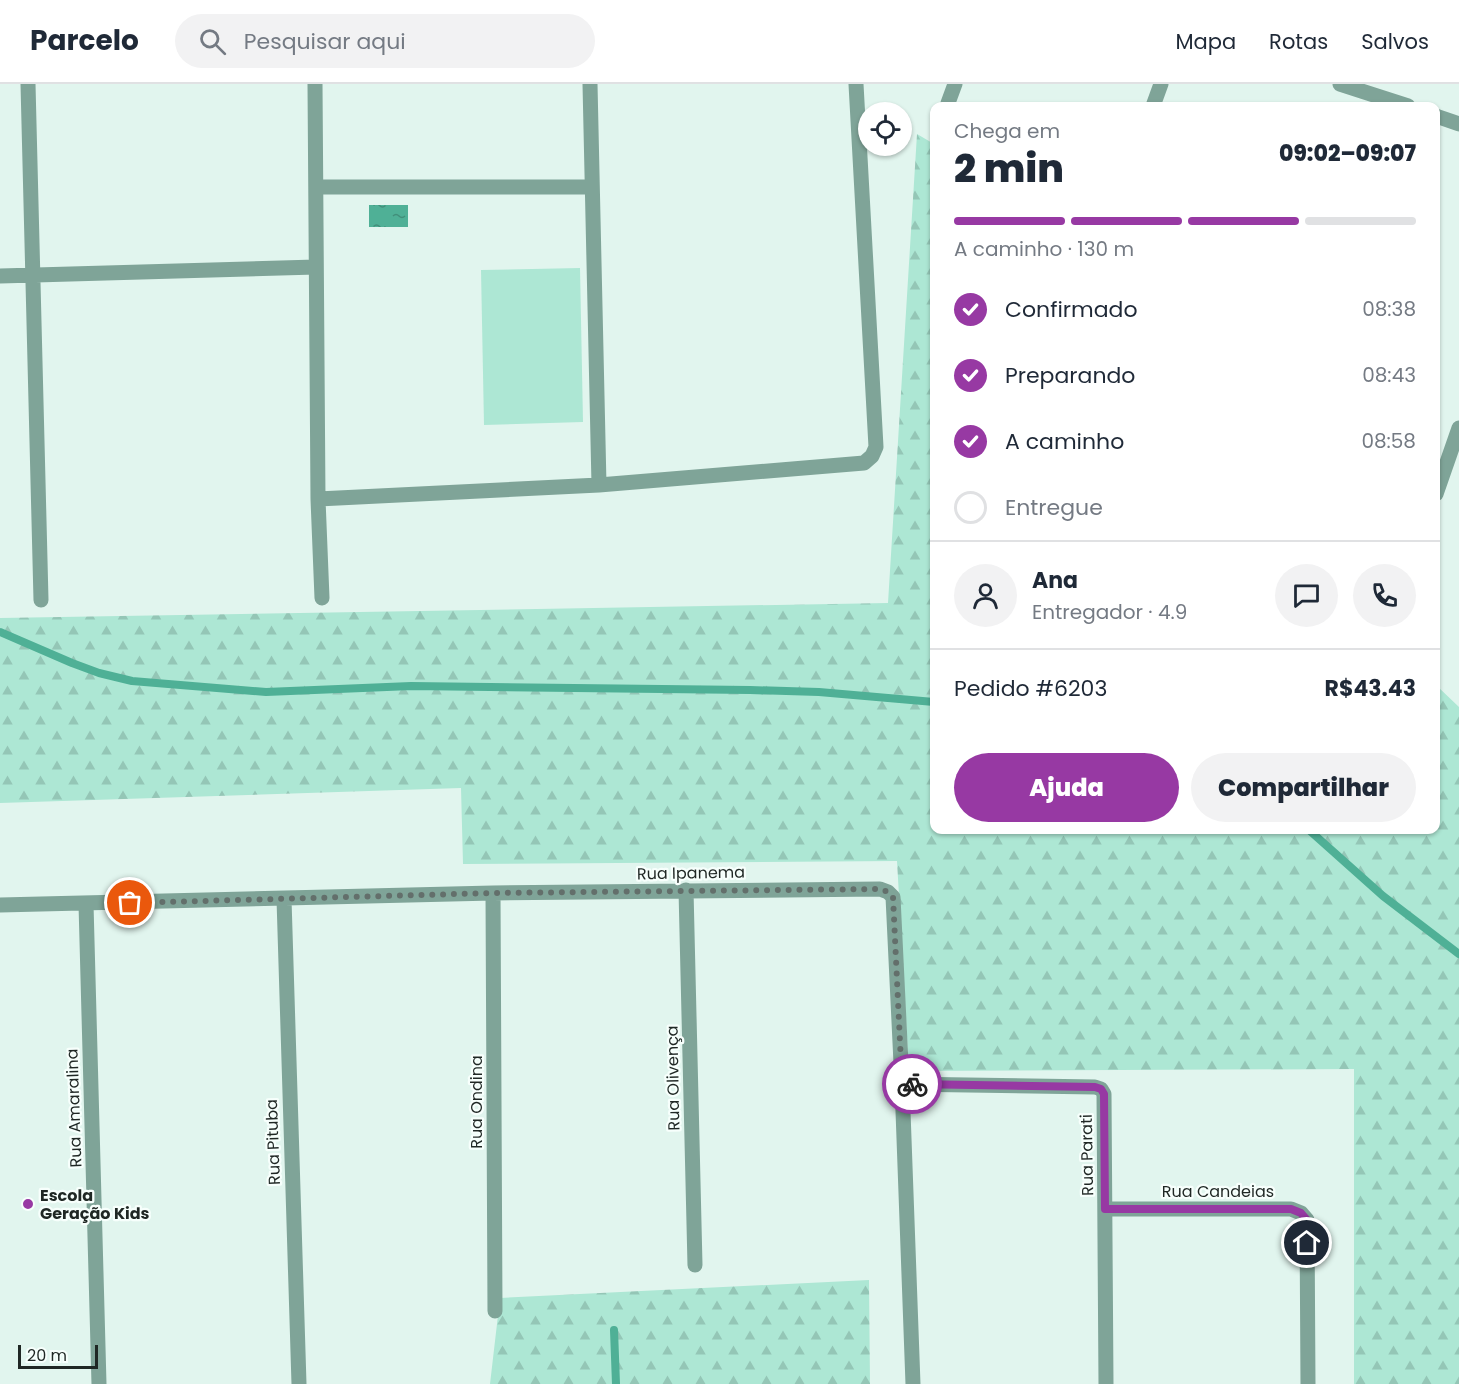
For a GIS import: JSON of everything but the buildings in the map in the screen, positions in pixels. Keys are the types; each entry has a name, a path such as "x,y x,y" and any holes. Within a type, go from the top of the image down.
{"street":[{"path":"28,84 41,600"},
{"path":"315,84 318,499 322,598"},
{"path":"590,84 599,485"},
{"path":"318,499 599,485 864,463 872,456 876,447 856,84"},
{"path":"948,102 955,84"},
{"path":"1154,102 1161,84"},
{"path":"1340,84 1395,102"},
{"path":"1440,117 1459,124"},
{"path":"316,188 592,187"},
{"path":"0,276 316,267"},
{"path":"1440,483 1459,428"},
{"name":"Rua Ipanema","path":"0,906 493,893 880,889 888,892 893,897 913,1384"},
{"name":"Rua Olivença","path":"686,890 695,1265"},
{"name":"Rua Ondina","path":"493,893 495,1311"},
{"name":"Rua Pituba","path":"284,899 299,1384"},
{"name":"Rua Amaralina","path":"86,904 99,1384"},
{"name":"Rua Parati","path":"902,1084 1095,1087 1101,1089 1104,1094 1106,1384"},
{"name":"Rua Candeias","path":"1105,1209 1291,1209 1301,1213 1307,1220 1308,1384"}],"green space":[{"path":"917,134 930,142 930,834 1440,834 1440,689 1459,707 1459,1384 1354,1384 1354,1069 909,1071 897,861 463,864 461,788 0,803 0,618 888,603"},
{"path":"580,268 583,422 484,425 481,270"},
{"path":"869,1280 870,1384 490,1384 500,1298"}],"water":[{"path":"369,205 408,205 408,227 369,227"}],"waterway":[{"path":"0,632 72,663 99,673 132,681 266,692 411,686 750,690 819,692 930,702"},
{"path":"1313,834 1383,896 1459,954"},
{"path":"614,1330 616,1384"}],"way so far":[{"path":"130,903 493,893 880,889 893,897 902,1084 912,1084"}],"place":[{"name":"Escola Geração Kids","path":"28,1204"}],"route":[{"path":"912,1084 1095,1087 1101,1089 1104,1094 1105,1209 1291,1209 1301,1213 1307,1220 1307,1243"}]}
